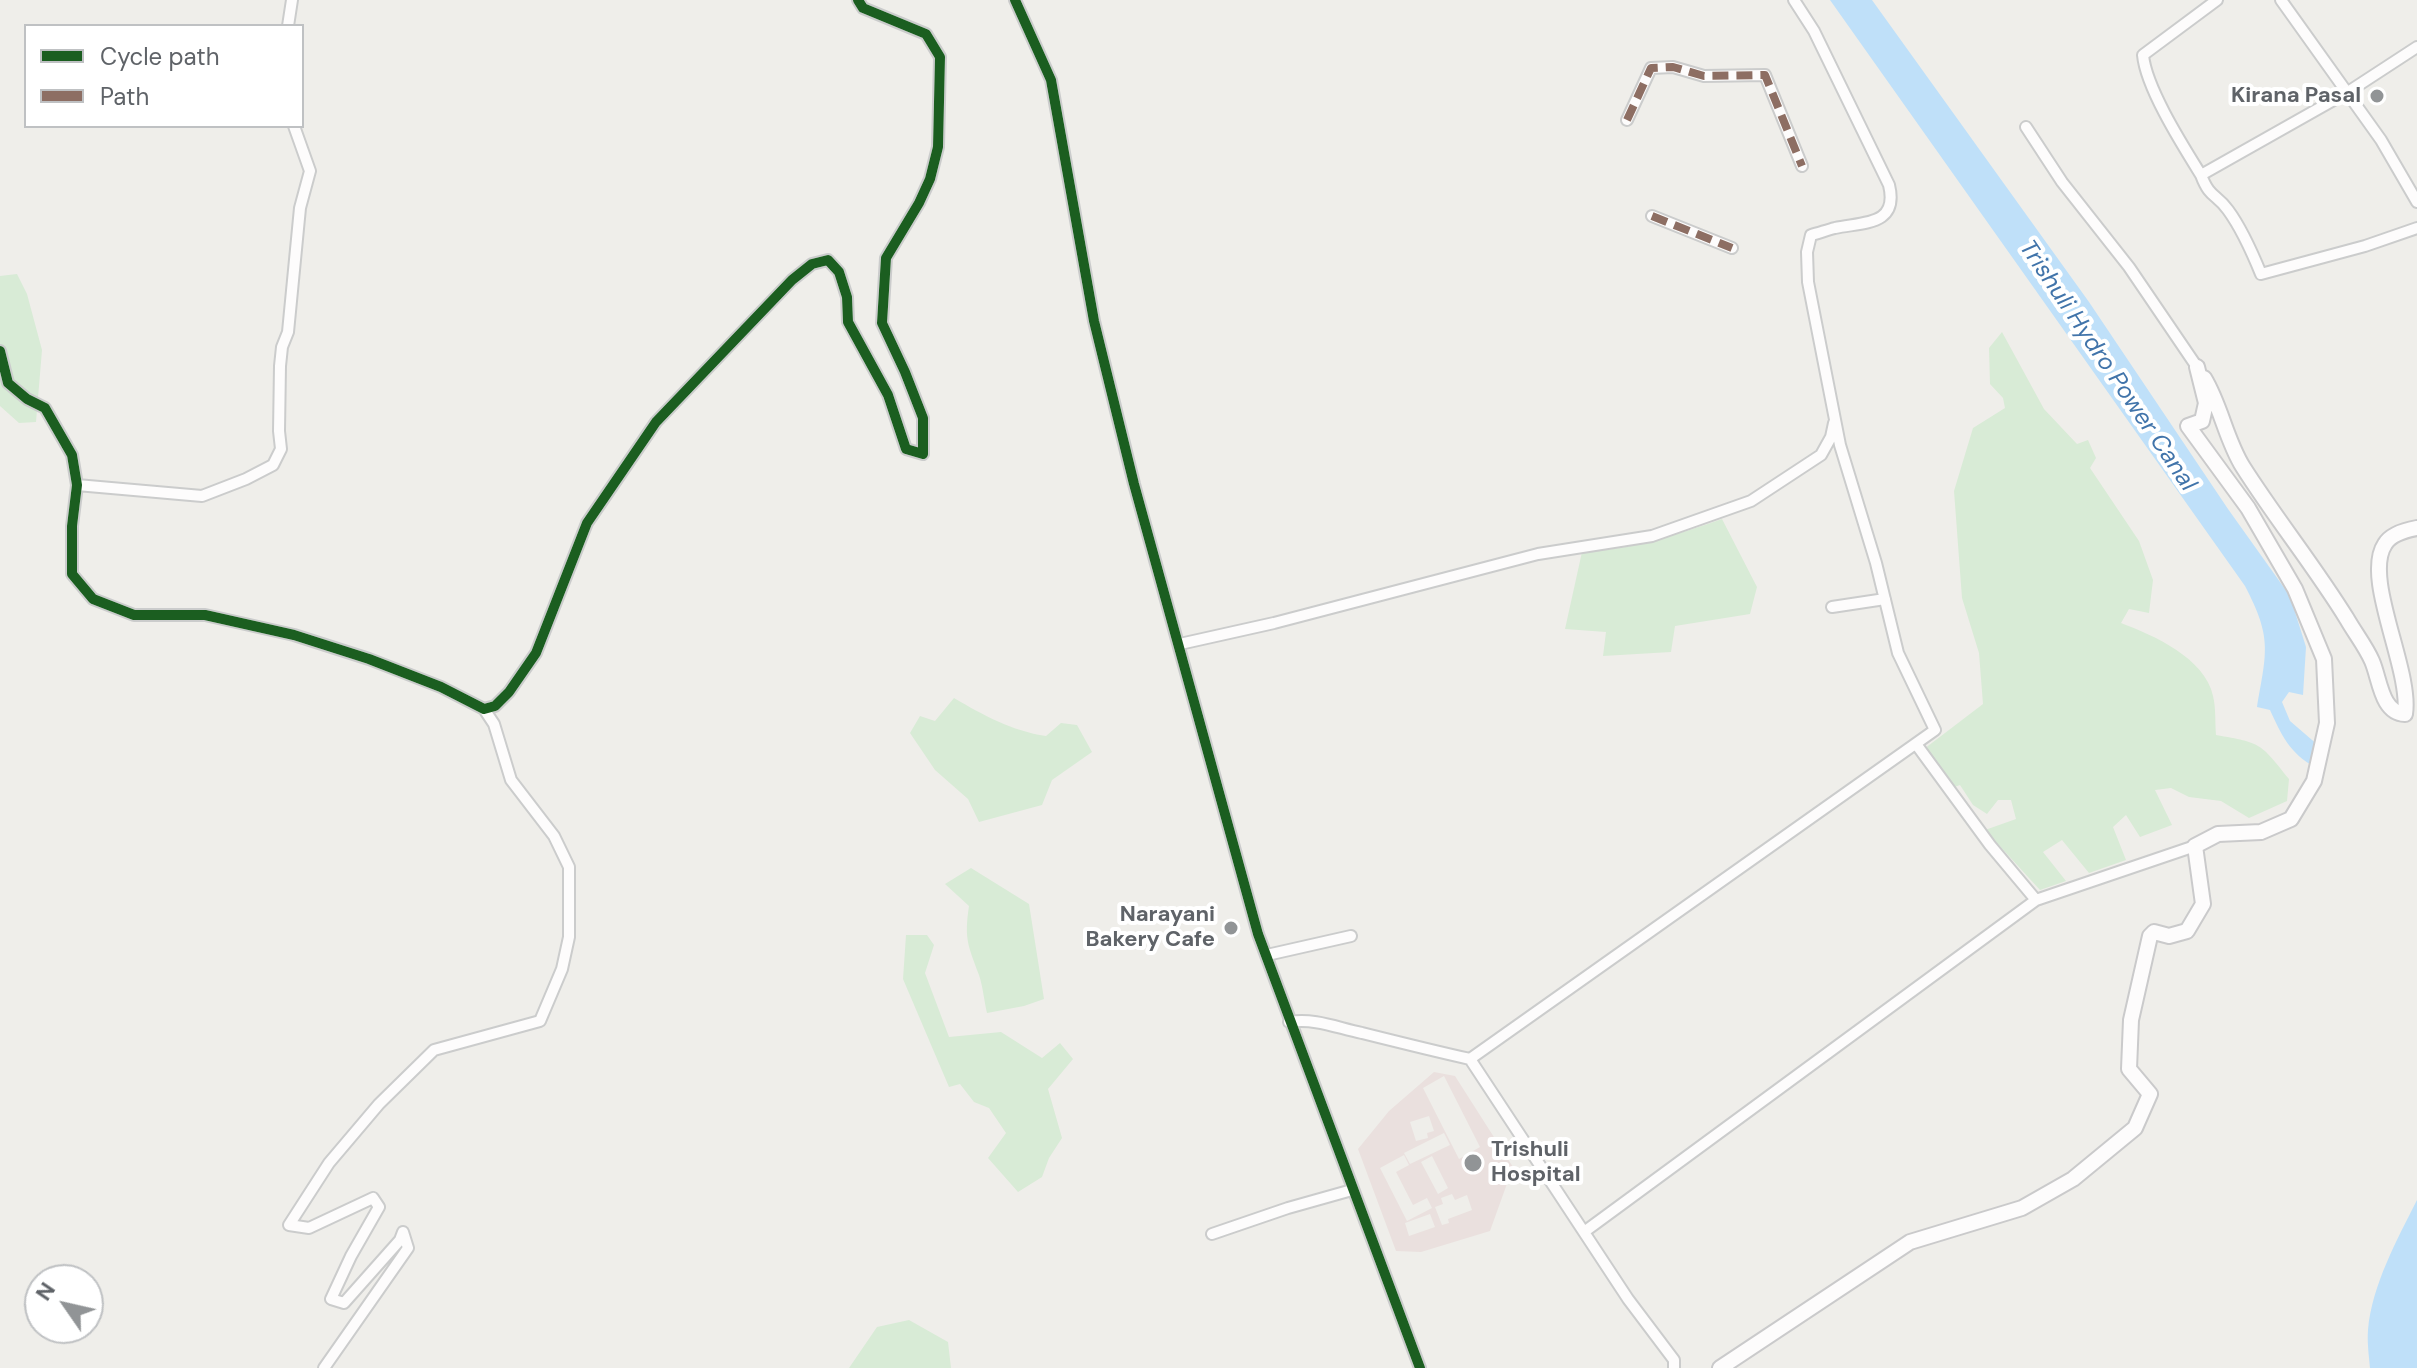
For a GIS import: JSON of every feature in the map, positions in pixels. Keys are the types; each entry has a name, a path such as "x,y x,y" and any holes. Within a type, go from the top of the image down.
{"street":[{"path":"288,24 292,0"},
{"path":"484,709 495,706 509,692 536,653 587,523 656,422 792,280 812,264 828,260 839,272 847,297 848,322 888,395 906,449 923,454 923,418 882,323 886,258 919,203 930,179 938,147 940,57 926,34 863,8 858,0"},
{"path":"1015,0 1051,80 1094,321 1134,484 1258,934 1420,1368"},
{"path":"1470,1059 1935,730 1898,653 1857,497 1840,445 1808,282 1807,252 1811,235 1875,222 1887,212 1892,195 1827,57 1794,0"},
{"path":"2217,0 2143,55 2155,89 2207,192 2227,208 2251,248 2261,274 2365,246 2417,228"},
{"path":"2281,0 2381,140 2417,202"},
{"path":"2201,175 2348,92 2417,47"},
{"path":"1627,120 1651,68 1673,67 1704,76 1765,75 1802,166"},
{"path":"2026,127 2062,182 2129,267 2197,367 2215,396 2241,464 2333,597 2372,660 2382,693 2398,714 2405,714 2408,699 2384,612 2379,559 2385,543 2403,531 2417,528"},
{"path":"77,485 202,496 273,465 281,449 282,347 288,332 300,208 310,171 295,128"},
{"path":"1652,216 1732,248"},
{"path":"0,351 8,383 27,399 45,408 72,455 77,485 72,526 72,574 93,599 134,615 205,615 294,635 398,670 484,709 494,724 511,780 554,836 569,867 569,937 562,969 540,1021 434,1050 379,1104 329,1163 289,1225 309,1228 373,1198 379,1207 331,1299 344,1303 400,1240 403,1232 408,1248 324,1368"},
{"path":"1584,1232 2036,900 2195,846 2218,834 2261,832 2291,819 2314,781 2327,723 2324,659 2295,589 2248,508 2188,426 2202,421 2206,403 2197,367"},
{"path":"1180,644 1274,623 1538,554 1652,536 1751,501 1821,455 1831,437 1835,418"},
{"path":"1832,607 1885,599"},
{"path":"1916,744 1990,845 2036,900"},
{"path":"1720,1368 1910,1242 2022,1208 2073,1179 2135,1128 2150,1094 2129,1069 2131,1020 2150,936 2154,932 2169,936 2187,931 2203,904 2195,846"},
{"path":"1267,955 1351,936"},
{"path":"1289,1022 1330,1023 1355,1032 1470,1059 1628,1299 1674,1360 1674,1368"},
{"path":"1212,1234 1352,1190"}],"shaded area":[{"name":"Trishuli Hospital","path":"1434,1072 1455,1076 1513,1167 1490,1231 1421,1252 1396,1251 1358,1149 1389,1111","holes":["1444,1076 1480,1147 1459,1159 1423,1088","1429,1116 1434,1131 1427,1133 1428,1138 1416,1141 1410,1122","1444,1133 1450,1145 1410,1164 1404,1153","1404,1155 1409,1165 1396,1172 1413,1205 1427,1198 1432,1208 1407,1221 1380,1168","1432,1156 1448,1188 1438,1194 1421,1162","1452,1194 1455,1200 1467,1195 1472,1210 1448,1219 1449,1223 1442,1225 1435,1207 1443,1204 1441,1198","1430,1214 1435,1227 1409,1236 1405,1223"]}],"green space":[{"path":"17,274 27,294 42,350 36,422 19,423 0,406 0,276"},
{"path":"2002,332 2044,409 2077,444 2088,440 2096,458 2090,468 2139,541 2153,580 2149,613 2129,609 2121,623 2162,641 2189,659 2208,682 2213,696 2216,735 2259,746 2289,779 2287,801 2249,818 2221,801 2189,797 2171,788 2155,790 2172,825 2140,837 2126,815 2113,827 2126,860 2089,873 2062,840 2043,852 2066,881 2040,890 1985,830 2016,819 2011,800 1998,800 1987,814 1973,805 1960,785 1952,788 1924,749 1983,704 1979,653 1962,598 1954,491 1973,428 2005,408 2003,398 1990,384 1989,348"},
{"path":"1722,519 1757,587 1750,614 1675,626 1671,652 1603,656 1606,632 1565,629 1582,552 1635,545"},
{"path":"954,698 998,722 1033,734 1046,736 1061,723 1077,725 1092,752 1052,780 1042,805 979,822 968,799 935,770 910,733 920,716 935,721"},
{"path":"971,868 1029,904 1044,999 987,1013 968,942 969,906 945,884"},
{"path":"906,935 927,935 934,945 925,973 949,1037 1001,1032 1042,1058 1060,1043 1073,1059 1048,1089 1062,1138 1049,1158 1042,1177 1018,1192 988,1158 1006,1133 989,1108 974,1102 960,1084 949,1087 903,979"},
{"path":"909,1320 948,1342 951,1368 849,1368 877,1327"}],"water":[{"name":"Trishuli Hydro Power Canal","path":"1830,0 1872,0 2089,302 2290,596 2306,647 2303,695 2289,692 2282,702 2290,721 2319,746 2315,767 2293,750 2270,710 2257,707 2265,645 2260,619 2245,586"},
{"path":"2417,1200 2417,1368 2370,1368 2370,1313 2386,1263"}],"marked path":[{"path":"1627,120 1651,68 1673,67 1704,76 1765,75 1802,166"},
{"path":"1652,216 1732,248"}],"cycle path":[{"path":"0,351 8,383 27,399 45,408 72,455 77,485 72,526 72,574 93,599 134,615 205,615 294,635 441,687 484,709 495,706 509,692 536,653 587,523 656,422 792,280 812,264 828,260 839,272 847,297 848,322 888,395 906,449 923,454 923,418 882,323 886,258 919,203 930,179 938,147 940,57 926,34 863,8 858,0"},
{"path":"1015,0 1051,80 1094,321 1134,484 1258,934 1420,1368"}],"place":[{"name":"Kirana Pasal","path":"2377,96"},
{"name":"Narayani Bakery Cafe","path":"1231,928"},
{"name":"Trishuli Hospital","path":"1473,1163"}]}
